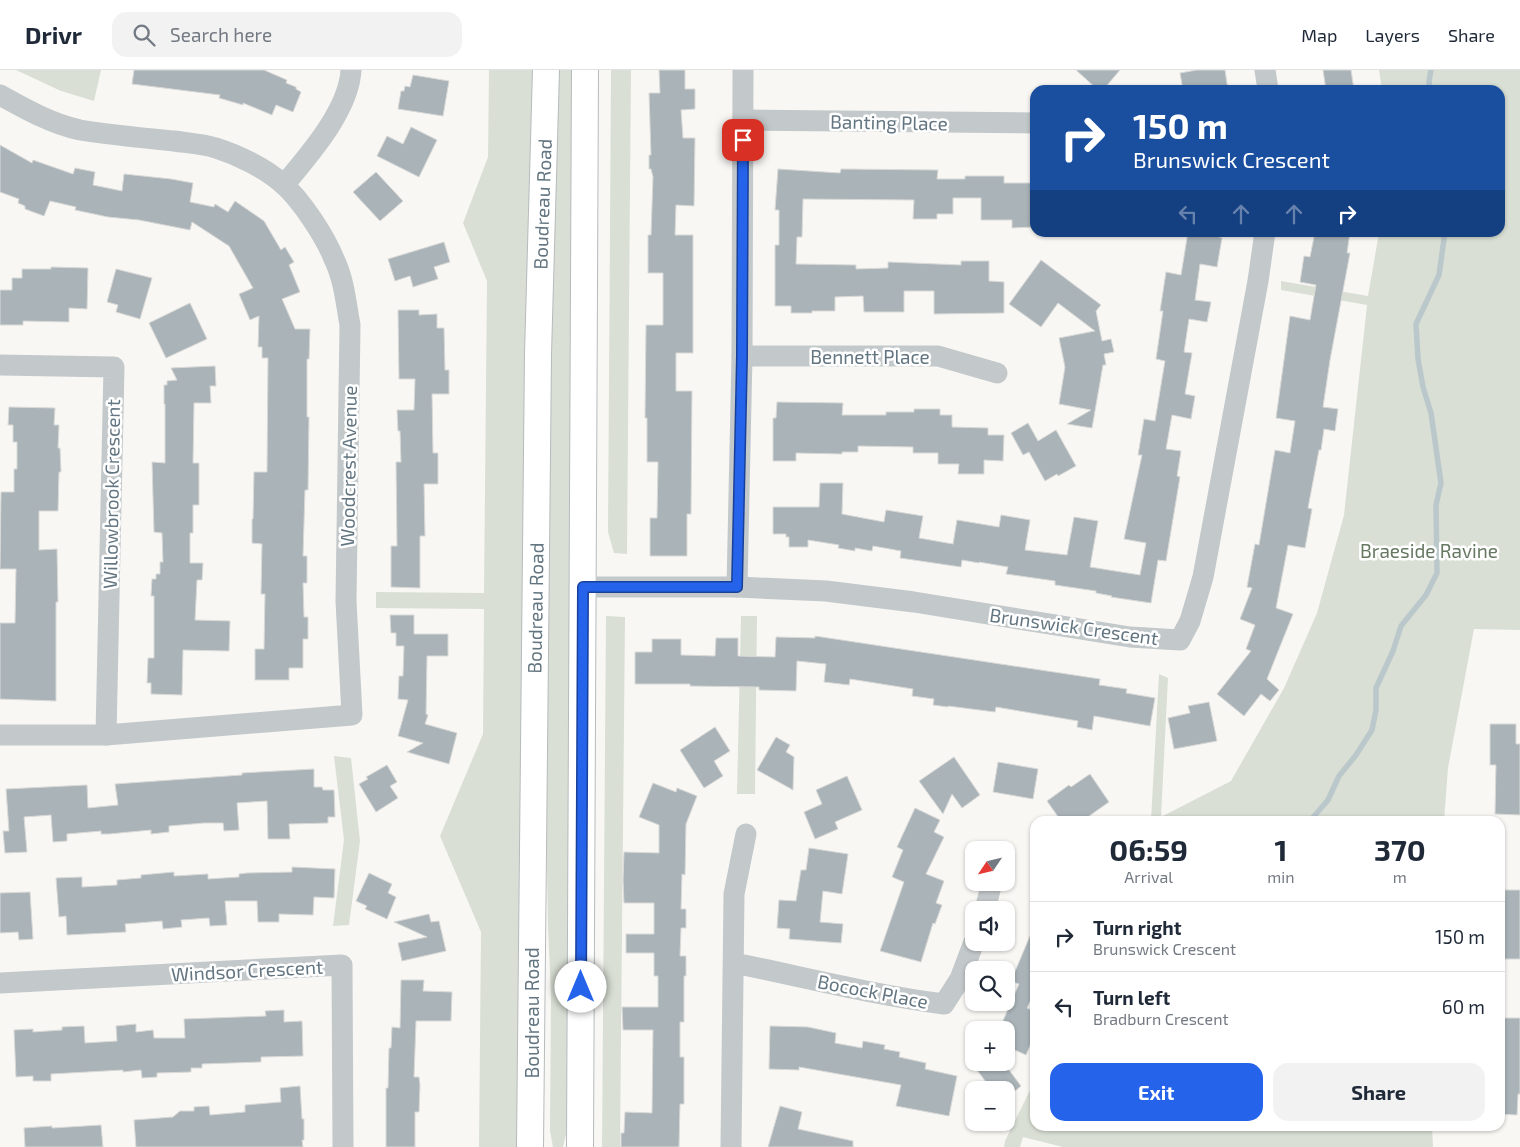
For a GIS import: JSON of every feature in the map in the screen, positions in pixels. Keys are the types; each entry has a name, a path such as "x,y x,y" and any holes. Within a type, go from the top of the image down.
{"main road":[{"name":"Boudreau Road","path":"530,1147 538,354 546,70"},
{"path":"580,1147 585,70"}],"street":[{"path":"284,185 321,140 337,112 350,80 351,70"},
{"path":"737,587 742,356 743,70"},
{"path":"1265,70 1267,85"},
{"name":"Woodcrest Avenue","path":"0,95 40,115 78,129 215,148 234,155 270,174 284,185 319,232 335,260 344,289 350,325 346,601 352,715 106,735 0,735"},
{"name":"Banting Place","path":"744,120 1030,123"},
{"name":"Brunswick Crescent","path":"583,587 737,587 826,591 914,602 1130,637 1180,640 1190,621 1203,577 1258,281 1264,237"},
{"name":"Bennett Place","path":"742,356 938,356 997,373"},
{"name":"Willowbrook Crescent","path":"0,365 114,367 106,735"},
{"path":"731,1147 734,894 746,834"},
{"name":"Bocock Place","path":"734,964 769,969 905,999 944,1004 960,979 971,951"},
{"name":"Windsor Crescent","path":"0,984 342,965 343,1147"}],"green space":[{"path":"16,70 101,70 94,101 61,91"},
{"path":"489,70 537,70 528,242 518,1147 479,1147 481,932 440,836 483,734 484,609 376,608 376,592 484,593 487,281 463,223 488,157"},
{"path":"558,70 578,70 567,1130 563,1147 553,1147 550,1131 551,996 545,763 548,337"},
{"path":"611,70 631,70 627,554 614,553 608,532"},
{"name":"Braeside Ravine","path":"1379,70 1520,70 1520,630 1474,629 1448,768 1444,816 1163,816 1231,781 1284,688 1317,613 1344,515 1367,305 1281,290 1281,281 1368,296 1378,237 1505,237 1505,85 1381,85"},
{"path":"606,616 625,617 620,1147 602,1147"},
{"path":"741,616 757,616 755,794 737,794"},
{"name":"Braeside Ravine","path":"1159,674 1168,678 1161,816 1151,816"},
{"path":"334,756 351,758 360,841 349,925 333,926 344,840"},
{"path":"1030,1090 1030,1131 1432,1131 1433,1147 1063,1147 1023,1137 1020,1147 1004,1147 1010,1131 1015,1131 1015,1121"}],"building":[{"path":"134,70 264,70 287,80 286,83 296,87 301,92 293,112 276,105 272,115 243,103 243,105 219,98 220,95 132,84"},
{"path":"659,70 685,70 685,89 695,89 695,109 681,110 683,138 695,138 694,206 676,205 675,235 693,235 693,353 676,353 676,391 692,391 691,514 687,514 687,556 650,556 650,518 657,518 658,462 647,462 647,418 645,418 646,325 663,325 663,273 648,273 648,235 651,235 653,177 651,169 649,169 649,155 651,155 649,93 660,93"},
{"path":"1076,70 1120,70 1107,85 1092,85"},
{"path":"1197,70 1225,70 1227,85 1182,85 1180,73"},
{"path":"1323,70 1351,70 1353,85 1325,85"},
{"path":"413,75 449,81 443,116 398,109 401,91 404,91 405,86 410,87"},
{"path":"411,127 437,140 419,177 377,156 387,136 403,144"},
{"path":"0,145 32,163 33,160 73,174 75,168 95,172 93,185 122,191 124,174 193,183 190,202 214,207 215,204 228,212 235,201 264,221 281,250 285,247 294,262 289,265 300,292 282,299 295,329 310,329 309,359 307,359 307,417 309,417 308,490 305,490 303,556 307,556 307,583 303,583 304,617 308,617 308,639 303,639 303,668 289,668 289,680 255,680 255,649 264,649 265,594 261,594 262,544 252,543 252,519 254,472 267,472 268,358 262,358 262,347 258,347 259,316 250,320 239,294 253,288 229,246 192,222 190,230 139,220 108,217 75,210 76,207 50,201 44,216 25,209 25,206 18,203 19,199 0,192"},
{"path":"778,169 840,173 841,169 938,170 937,179 965,179 965,176 1004,176 1004,183 1030,183 1030,227 1012,228 1012,220 981,220 981,198 953,198 953,214 937,214 937,219 913,219 914,200 803,199 802,237 797,237 796,264 856,265 856,269 888,268 888,262 961,265 961,261 989,261 989,281 1004,282 1004,313 934,314 934,291 904,291 904,312 864,312 863,296 835,297 835,311 791,313 791,306 775,306 775,245 779,245 779,210 775,210"},
{"path":"376,172 403,201 380,221 353,192"},
{"path":"1187,237 1222,238 1217,267 1200,264 1195,300 1211,302 1207,322 1189,319 1184,352 1192,353 1185,394 1195,396 1191,419 1172,415 1166,449 1181,451 1177,476 1180,477 1166,561 1158,560 1151,603 1111,597 1096,593 1096,591 1055,585 1055,581 1006,574 1008,567 979,562 962,560 961,567 900,558 901,551 873,546 872,551 855,548 855,551 838,548 839,545 808,540 808,547 789,547 789,537 786,537 786,534 773,534 773,507 819,507 820,483 843,483 842,514 884,522 886,510 923,516 919,538 953,544 957,520 999,527 1001,515 1030,520 1025,550 1067,555 1074,517 1098,521 1090,567 1140,575 1146,543 1124,539 1142,455 1138,455 1144,419 1155,421 1165,361 1156,359 1163,311 1160,311 1166,272 1181,275"},
{"path":"1314,237 1349,237 1347,253 1350,253 1323,407 1338,409 1335,431 1324,429 1308,508 1312,509 1305,548 1288,545 1276,608 1293,614 1267,679 1279,690 1270,701 1261,694 1244,716 1217,694 1251,651 1246,649 1255,625 1240,619 1252,588 1247,587 1255,544 1259,545 1275,450 1290,453 1295,421 1276,418 1290,316 1310,320 1316,285 1300,282 1304,256 1310,257"},
{"path":"444,242 450,262 434,267 438,279 413,287 410,276 395,281 388,259"},
{"path":"1041,260 1101,305 1096,311 1102,341 1111,339 1114,352 1104,354 1106,365 1103,365 1092,428 1067,424 1091,410 1059,404 1065,367 1059,338 1095,331 1058,303 1041,327 1009,304"},
{"path":"51,267 88,268 87,309 69,308 69,322 23,321 23,325 0,325 0,290 12,290 12,278 22,278 22,269 51,269"},
{"path":"116,269 152,278 140,319 116,312 118,305 107,302"},
{"path":"190,303 207,339 166,358 149,323"},
{"path":"398,310 419,310 419,315 437,314 437,328 444,328 445,370 449,370 449,394 432,394 433,453 438,453 438,484 424,484 425,536 420,536 420,588 391,587 391,546 397,546 396,462 401,462 397,410 414,410 415,379 399,379"},
{"path":"215,366 216,386 210,386 211,403 194,403 193,463 199,463 199,505 193,505 193,533 190,533 190,563 203,563 202,580 197,580 195,620 230,621 229,651 183,650 182,695 151,694 151,683 147,683 148,658 154,658 154,596 151,596 152,579 156,579 156,574 160,574 160,562 163,562 162,533 154,532 152,462 165,463 164,385 167,385 167,381 177,380 171,368"},
{"path":"777,402 843,403 842,415 886,415 886,412 914,412 914,409 940,409 940,415 952,415 952,427 988,428 988,435 1004,435 1003,461 984,460 984,474 958,474 959,464 938,464 938,453 913,453 913,447 858,446 858,452 842,452 842,454 796,453 796,461 773,461 773,418 776,418"},
{"path":"9,407 55,408 54,425 59,425 58,448 60,448 61,472 59,472 58,511 39,511 39,550 57,549 56,701 0,699 0,623 15,623 16,569 0,569 1,492 14,492 14,469 17,469 17,442 13,442 13,425 8,425"},
{"path":"1028,423 1038,441 1056,430 1076,466 1045,481 1029,452 1023,455 1011,433"},
{"path":"390,615 414,615 414,634 448,634 448,656 427,656 426,714 428,715 425,724 457,733 449,764 407,752 423,743 398,736 408,700 398,699 399,676 403,676 404,646 396,646 396,633 391,633"},
{"path":"815,636 1100,679 1099,685 1127,689 1126,693 1155,698 1150,726 1094,716 1092,730 1077,727 1078,721 996,707 995,712 933,705 934,699 912,696 913,689 850,679 849,685 824,682 826,664 797,661 796,691 759,690 759,687 690,686 690,684 635,684 635,652 652,652 652,639 681,639 681,655 715,656 716,638 738,638 738,656 775,657 776,637 815,638"},
{"path":"1209,702 1217,741 1174,749 1168,718 1190,713 1188,706"},
{"path":"1490,724 1516,724 1516,744 1520,744 1520,815 1495,814 1496,765 1490,765"},
{"path":"715,727 730,751 714,761 723,776 704,788 680,750"},
{"path":"776,737 790,745 786,752 794,757 793,790 757,770"},
{"path":"954,757 980,795 962,808 952,794 943,814 919,781"},
{"path":"998,762 1038,769 1033,799 993,792"},
{"path":"387,765 397,782 390,786 398,798 376,812 359,784 368,779 366,777"},
{"path":"314,769 314,787 322,787 323,790 334,790 335,817 328,817 328,823 289,824 290,839 268,839 267,801 237,803 239,830 224,831 223,823 204,823 169,826 169,832 151,834 151,830 109,834 101,834 101,831 67,834 67,841 53,842 51,815 24,817 27,852 5,853 3,831 9,831 6,789 87,785 88,808 118,805 115,784"},
{"path":"1090,774 1109,802 1089,816 1058,816 1047,801 1069,785 1071,787"},
{"path":"847,776 862,810 835,822 838,829 815,839 804,812 822,804 816,790"},
{"path":"653,783 676,792 677,788 697,796 686,824 685,875 682,874 681,909 686,909 686,928 681,928 680,956 686,956 684,1022 680,1022 680,1057 684,1057 684,1104 680,1104 679,1147 621,1147 621,1133 624,1133 625,1112 652,1113 653,1030 623,1030 622,1007 658,1007 658,976 654,976 654,953 626,953 626,934 654,934 654,903 624,903 623,880 624,852 659,853 659,825 639,817"},
{"path":"915,808 940,820 934,832 944,837 926,874 944,881 936,903 942,905 935,924 933,923 921,962 880,951 904,882 892,877 903,850 897,847"},
{"path":"809,848 848,854 842,894 823,891 820,922 843,924 841,943 789,939 790,929 777,928 779,900 796,901 801,870 806,870"},
{"path":"292,867 335,869 334,898 314,897 313,915 279,914 279,922 258,922 257,901 225,901 227,925 210,926 209,918 181,920 182,927 163,929 162,921 125,924 126,932 67,935 66,916 59,917 56,878 82,877 82,887 117,885 117,880 141,878 141,875 174,872 174,876 208,874 208,879 239,877 239,874 247,873 292,872"},
{"path":"369,873 392,884 388,893 396,897 387,919 365,909 367,906 356,901"},
{"path":"1505,890 1520,890 1520,959 1505,959"},
{"path":"30,892 33,939 19,940 18,932 0,933 0,893"},
{"path":"429,914 431,922 439,921 446,951 402,961 398,943 427,937 394,922"},
{"path":"1030,936 1030,1002 1027,1008 1030,1010 1030,1046 1026,1055 1015,1050 1015,1021 1003,1021 1007,1011 1015,1011 1015,993 1019,984 1015,982 1015,972"},
{"path":"401,980 424,980 423,991 452,992 451,1021 416,1021 414,1077 419,1077 420,1085 419,1112 415,1112 415,1147 386,1147 386,1088 388,1088 389,1048 391,1048 392,1027 400,1028"},
{"path":"284,1010 284,1022 302,1021 303,1056 261,1057 261,1062 202,1064 202,1068 191,1068 191,1072 157,1073 157,1077 142,1078 141,1070 123,1072 123,1070 51,1074 51,1081 33,1081 33,1076 16,1077 14,1030 33,1029 33,1032 62,1030 62,1027 84,1026 85,1043 117,1041 116,1026 136,1024 136,1032 153,1030 154,1038 185,1038 184,1019 266,1016 265,1011"},
{"path":"1505,1018 1520,1018 1520,1094 1518,1094 1517,1115 1505,1114"},
{"path":"770,1026 808,1027 836,1033 835,1043 862,1048 863,1041 885,1045 884,1049 900,1052 899,1057 926,1063 925,1069 957,1076 949,1116 896,1106 901,1085 799,1067 799,1070 769,1069"},
{"path":"978,1071 1010,1071 1021,1086 1015,1091 1015,1081 985,1081"},
{"path":"300,1086 302,1119 304,1119 303,1147 136,1147 134,1120 173,1117 180,1111 194,1111 194,1107 209,1106 210,1115 245,1112 245,1105 281,1102 280,1088"},
{"path":"780,1106 802,1112 798,1129 853,1141 853,1147 768,1147"},
{"path":"101,1125 103,1147 25,1147 24,1128"}],"waterway":[{"path":"1429,85 1431,70"},
{"path":"1314,816 1328,800 1339,776 1356,755 1372,730 1376,710 1376,688 1393,651 1401,626 1426,595 1437,573 1436,505 1441,483 1431,413 1423,387 1418,359 1416,324 1439,275 1444,237"}],"route":[{"path":"581,987 583,587 737,587 742,356 743,140"}]}
